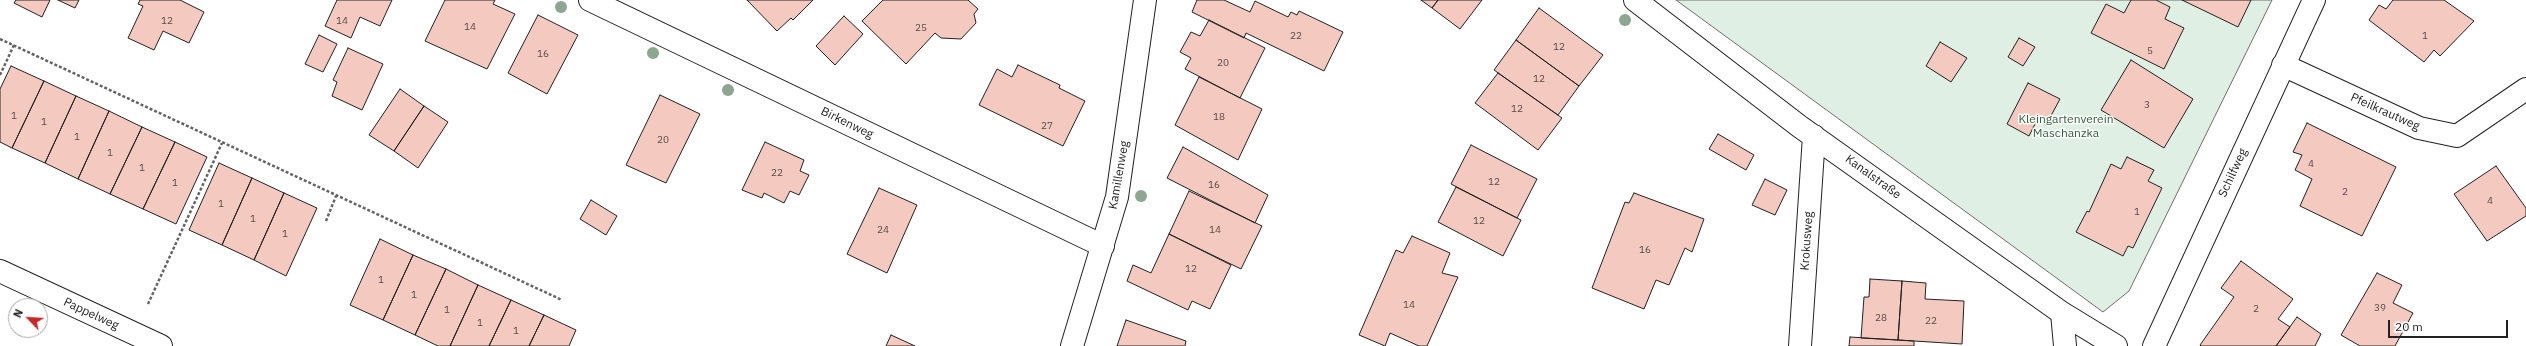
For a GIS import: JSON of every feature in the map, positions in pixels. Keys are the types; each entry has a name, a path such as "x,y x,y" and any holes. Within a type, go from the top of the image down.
{"street":[{"name":"Birkenweg","path":"590,0 1103,246"},
{"name":"Kamillenweg","path":"1072,346 1117,197 1145,0"},
{"name":"Kanalstraße","path":"1635,0 1814,136 2062,313 2116,346"},
{"name":"Schilfweg","path":"2154,346 2314,0"},
{"name":"Pfeilkrautweg","path":"2283,65 2419,128 2457,136 2526,89"},
{"name":"Krokusweg","path":"1800,346 1814,136"},
{"name":"Pappelweg","path":"0,272 161,346"},
{"path":"2062,313 2065,346"}],"path":[{"path":"0,39 562,300"},
{"path":"0,75 14,45"},
{"path":"145,311 222,142"},
{"path":"326,221 336,196"}],"green space":[{"name":"Kleingartenverein Maschanzka","path":"1676,0 2272,0 2129,291 2103,312"}],"building":[{"path":"16,0 50,0 42,17 14,3"},
{"path":"58,0 79,0 75,8"},
{"path":"140,0 180,0 204,12 189,43 163,31 154,50 128,38 143,6 138,4"},
{"path":"337,0 392,0 380,26 360,17 351,38 325,26"},
{"path":"445,0 495,0 493,4 515,14 487,69 425,41"},
{"path":"747,0 813,0 793,20 791,18 777,31"},
{"path":"883,0 968,0 978,9 974,14 976,23 961,39 941,38 935,33 906,64 862,21"},
{"path":"1197,0 1224,0 1250,12 1255,1 1288,17 1291,12 1297,15 1299,11 1343,32 1324,71 1246,33 1244,38 1192,12"},
{"path":"1421,0 1438,0 1432,8"},
{"path":"1438,0 1482,0 1460,29 1432,8"},
{"path":"2131,0 2156,0 2170,7 2165,19 2184,28 2164,69 2091,33 2106,4 2124,13"},
{"path":"2182,0 2251,0 2238,27"},
{"path":"2393,0 2444,0 2474,21 2440,56 2434,50 2424,62 2369,20 2379,5 2386,9"},
{"path":"1539,8 1603,55 1579,86 1516,40"},
{"path":"538,15 578,35 547,94 508,73"},
{"path":"844,16 863,34 835,65 816,46"},
{"path":"1209,20 1265,48 1240,98 1185,69 1191,58 1180,52 1191,32 1200,36"},
{"path":"319,35 337,44 323,72 305,64"},
{"path":"2019,38 2035,47 2023,66 2008,57"},
{"path":"1516,40 1579,86 1558,115 1494,70"},
{"path":"1940,42 1967,58 1951,82 1926,66"},
{"path":"348,48 383,64 362,110 332,96 337,82 333,80"},
{"path":"2131,60 2193,99 2164,148 2101,110"},
{"path":"1018,65 1060,85 1059,88 1085,101 1063,146 979,105 997,69 1012,77"},
{"path":"11,66 44,81 12,148 0,142 0,89"},
{"path":"1498,73 1562,118 1538,150 1475,103"},
{"path":"1199,77 1262,109 1238,160 1175,125"},
{"path":"44,81 76,96 45,163 12,148"},
{"path":"2028,83 2060,99 2046,125 2037,120 2029,136 2007,124"},
{"path":"400,89 424,106 394,151 369,135"},
{"path":"660,95 700,114 666,183 626,165"},
{"path":"76,96 109,111 78,179 45,163"},
{"path":"424,106 448,122 418,168 394,151"},
{"path":"109,111 142,127 110,194 78,179"},
{"path":"2307,123 2396,167 2362,236 2300,206 2312,179 2295,170 2302,155 2293,152"},
{"path":"142,127 175,142 143,209 110,194"},
{"path":"1718,134 1754,155 1746,170 1709,149"},
{"path":"175,142 207,157 176,224 143,209"},
{"path":"765,142 804,160 800,171 809,175 799,195 790,191 784,203 764,193 762,198 742,190"},
{"path":"1471,145 1537,179 1517,218 1451,184"},
{"path":"1183,147 1268,195 1255,223 1167,178"},
{"path":"2127,157 2154,170 2148,181 2162,188 2133,248 2128,246 2123,256 2076,232 2087,211 2089,212 2111,164 2121,169"},
{"path":"219,163 252,178 222,245 189,230"},
{"path":"2496,166 2526,208 2526,216 2487,241 2454,194"},
{"path":"252,178 284,193 254,260 222,245"},
{"path":"1765,179 1787,190 1775,215 1752,205"},
{"path":"1456,187 1521,220 1503,256 1438,222"},
{"path":"879,188 917,205 887,273 847,254"},
{"path":"1189,191 1262,226 1241,269 1169,234"},
{"path":"284,193 317,208 286,276 254,260"},
{"path":"1634,193 1704,219 1692,252 1685,248 1669,285 1656,280 1644,309 1592,288 1625,202 1629,203"},
{"path":"591,200 617,216 606,235 580,219"},
{"path":"1169,234 1231,265 1210,309 1192,301 1188,310 1127,281 1133,265 1151,273"},
{"path":"1412,236 1450,253 1442,273 1458,277 1427,346 1419,346 1390,333 1385,346 1359,335 1396,250 1403,253"},
{"path":"380,239 413,255 383,320 350,305"},
{"path":"413,255 446,269 415,335 383,320"},
{"path":"2241,261 2293,299 2278,319 2290,327 2276,346 2201,346 2200,345 2234,297 2221,288"},
{"path":"446,269 478,285 450,346 438,346 415,335"},
{"path":"2377,273 2402,285 2393,303 2413,313 2395,346 2360,346 2341,335"},
{"path":"1870,279 1902,281 1898,340 1861,338 1864,297 1869,297"},
{"path":"1902,281 1926,283 1925,299 1964,301 1962,344 1898,340"},
{"path":"478,285 511,300 489,346 450,346"},
{"path":"511,300 544,315 529,346 489,346"},
{"path":"544,315 576,330 569,346 529,346"},
{"path":"2297,317 2321,334 2315,346 2276,346"},
{"path":"1126,320 1186,341 1185,346 1117,346"},
{"path":"891,335 915,346 886,346"},
{"path":"1850,337 1914,341 1914,346 1849,346"}]}
